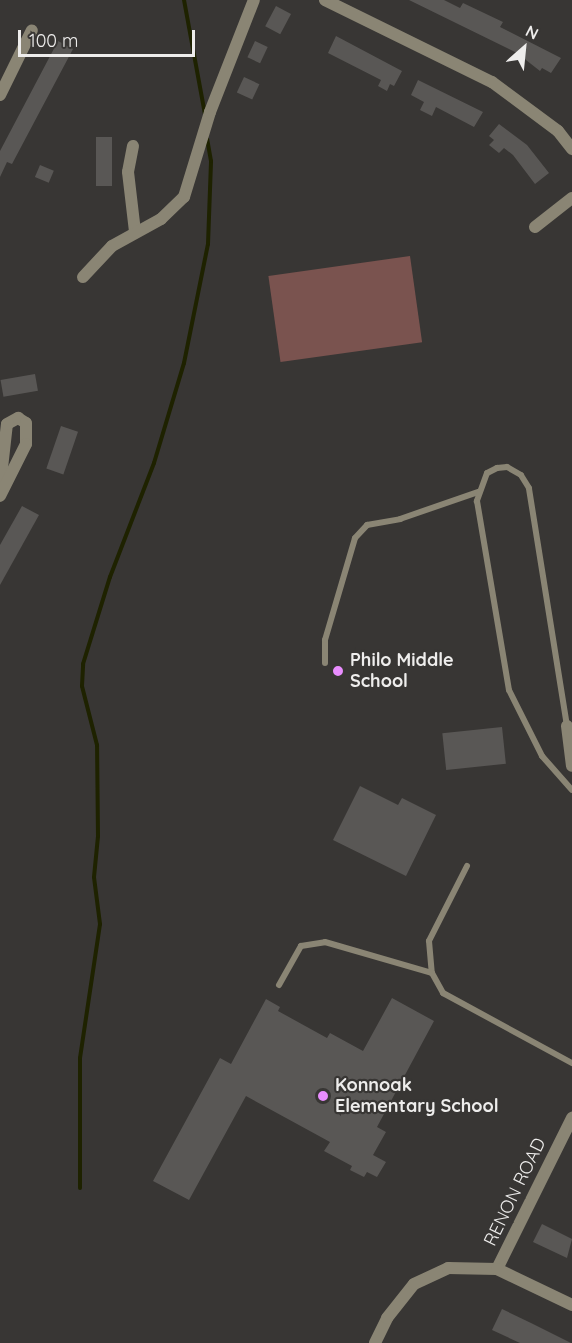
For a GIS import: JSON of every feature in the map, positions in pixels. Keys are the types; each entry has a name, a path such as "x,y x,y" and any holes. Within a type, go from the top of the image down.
{"street":[{"path":"83,277 112,246 174,210 184,197 210,112 254,0"},
{"path":"325,0 339,3 492,82 558,131 572,149"},
{"path":"0,95 32,30"},
{"path":"133,146 128,172 135,232"},
{"path":"535,227 572,198"},
{"path":"0,486 7,424 18,418 26,423 26,444 0,496"},
{"path":"567,726 572,766"},
{"name":"RENON ROAD","path":"375,1343 387,1318 414,1284 448,1268 497,1269 572,1118"},
{"path":"497,1269 572,1305"}],"lane":[{"path":"567,726 529,488 521,475 507,467 487,473 478,492 509,690 542,756 572,790"},
{"path":"326,663 324,640 355,538 367,525 400,519 478,492"},
{"path":"467,866 429,941 432,973 443,993 572,1063"},
{"path":"279,985 301,946 325,942 432,973"}],"shaded area":[{"path":"410,256 422,342 280,362 268,276"}],"building":[{"path":"409,0 444,0 460,8 463,3 503,22 500,27 561,58 551,73 542,68 540,71 517,53"},
{"path":"276,6 291,14 280,34 265,26"},
{"path":"336,36 402,71 394,86 390,84 387,91 378,86 381,80 328,53"},
{"path":"58,41 73,49 12,164 7,162 0,177 0,151"},
{"path":"255,41 268,47 260,63 247,57"},
{"path":"244,77 259,84 252,100 237,92"},
{"path":"418,80 483,112 474,127 436,107 432,116 420,110 424,102 411,95"},
{"path":"499,124 527,145 549,173 535,184 513,155 504,148 499,153 489,145 494,140 489,136"},
{"path":"96,137 112,137 112,186 96,186"},
{"path":"40,165 54,171 49,183 35,177"},
{"path":"35,374 38,391 3,397 1,380"},
{"path":"61,426 78,432 63,474 46,469"},
{"path":"22,506 39,515 0,585 0,545"},
{"path":"502,727 506,764 446,770 442,733"},
{"path":"360,786 398,805 402,798 436,815 406,876 333,840"},
{"path":"392,998 434,1021 377,1127 386,1132 373,1155 386,1162 377,1177 367,1172 364,1177 350,1170 352,1166 324,1151 330,1142 246,1096 189,1200 153,1181 220,1058 231,1064 266,999 280,1007 278,1011 327,1038 330,1033 363,1051"},
{"path":"542,1224 572,1239 567,1258 533,1242"},
{"path":"502,1309 571,1343 520,1343 492,1330"}],"waterway":[{"path":"184,0 205,114"},
{"path":"80,1188 80,1058 100,924 94,877 98,836 97,745 82,686 83,664 110,577 154,463 184,363 208,244 211,161 207,139"}],"place":[{"name":"Philo Middle School","path":"338,671"},
{"name":"Konnoak Elementary School","path":"323,1096"}]}
